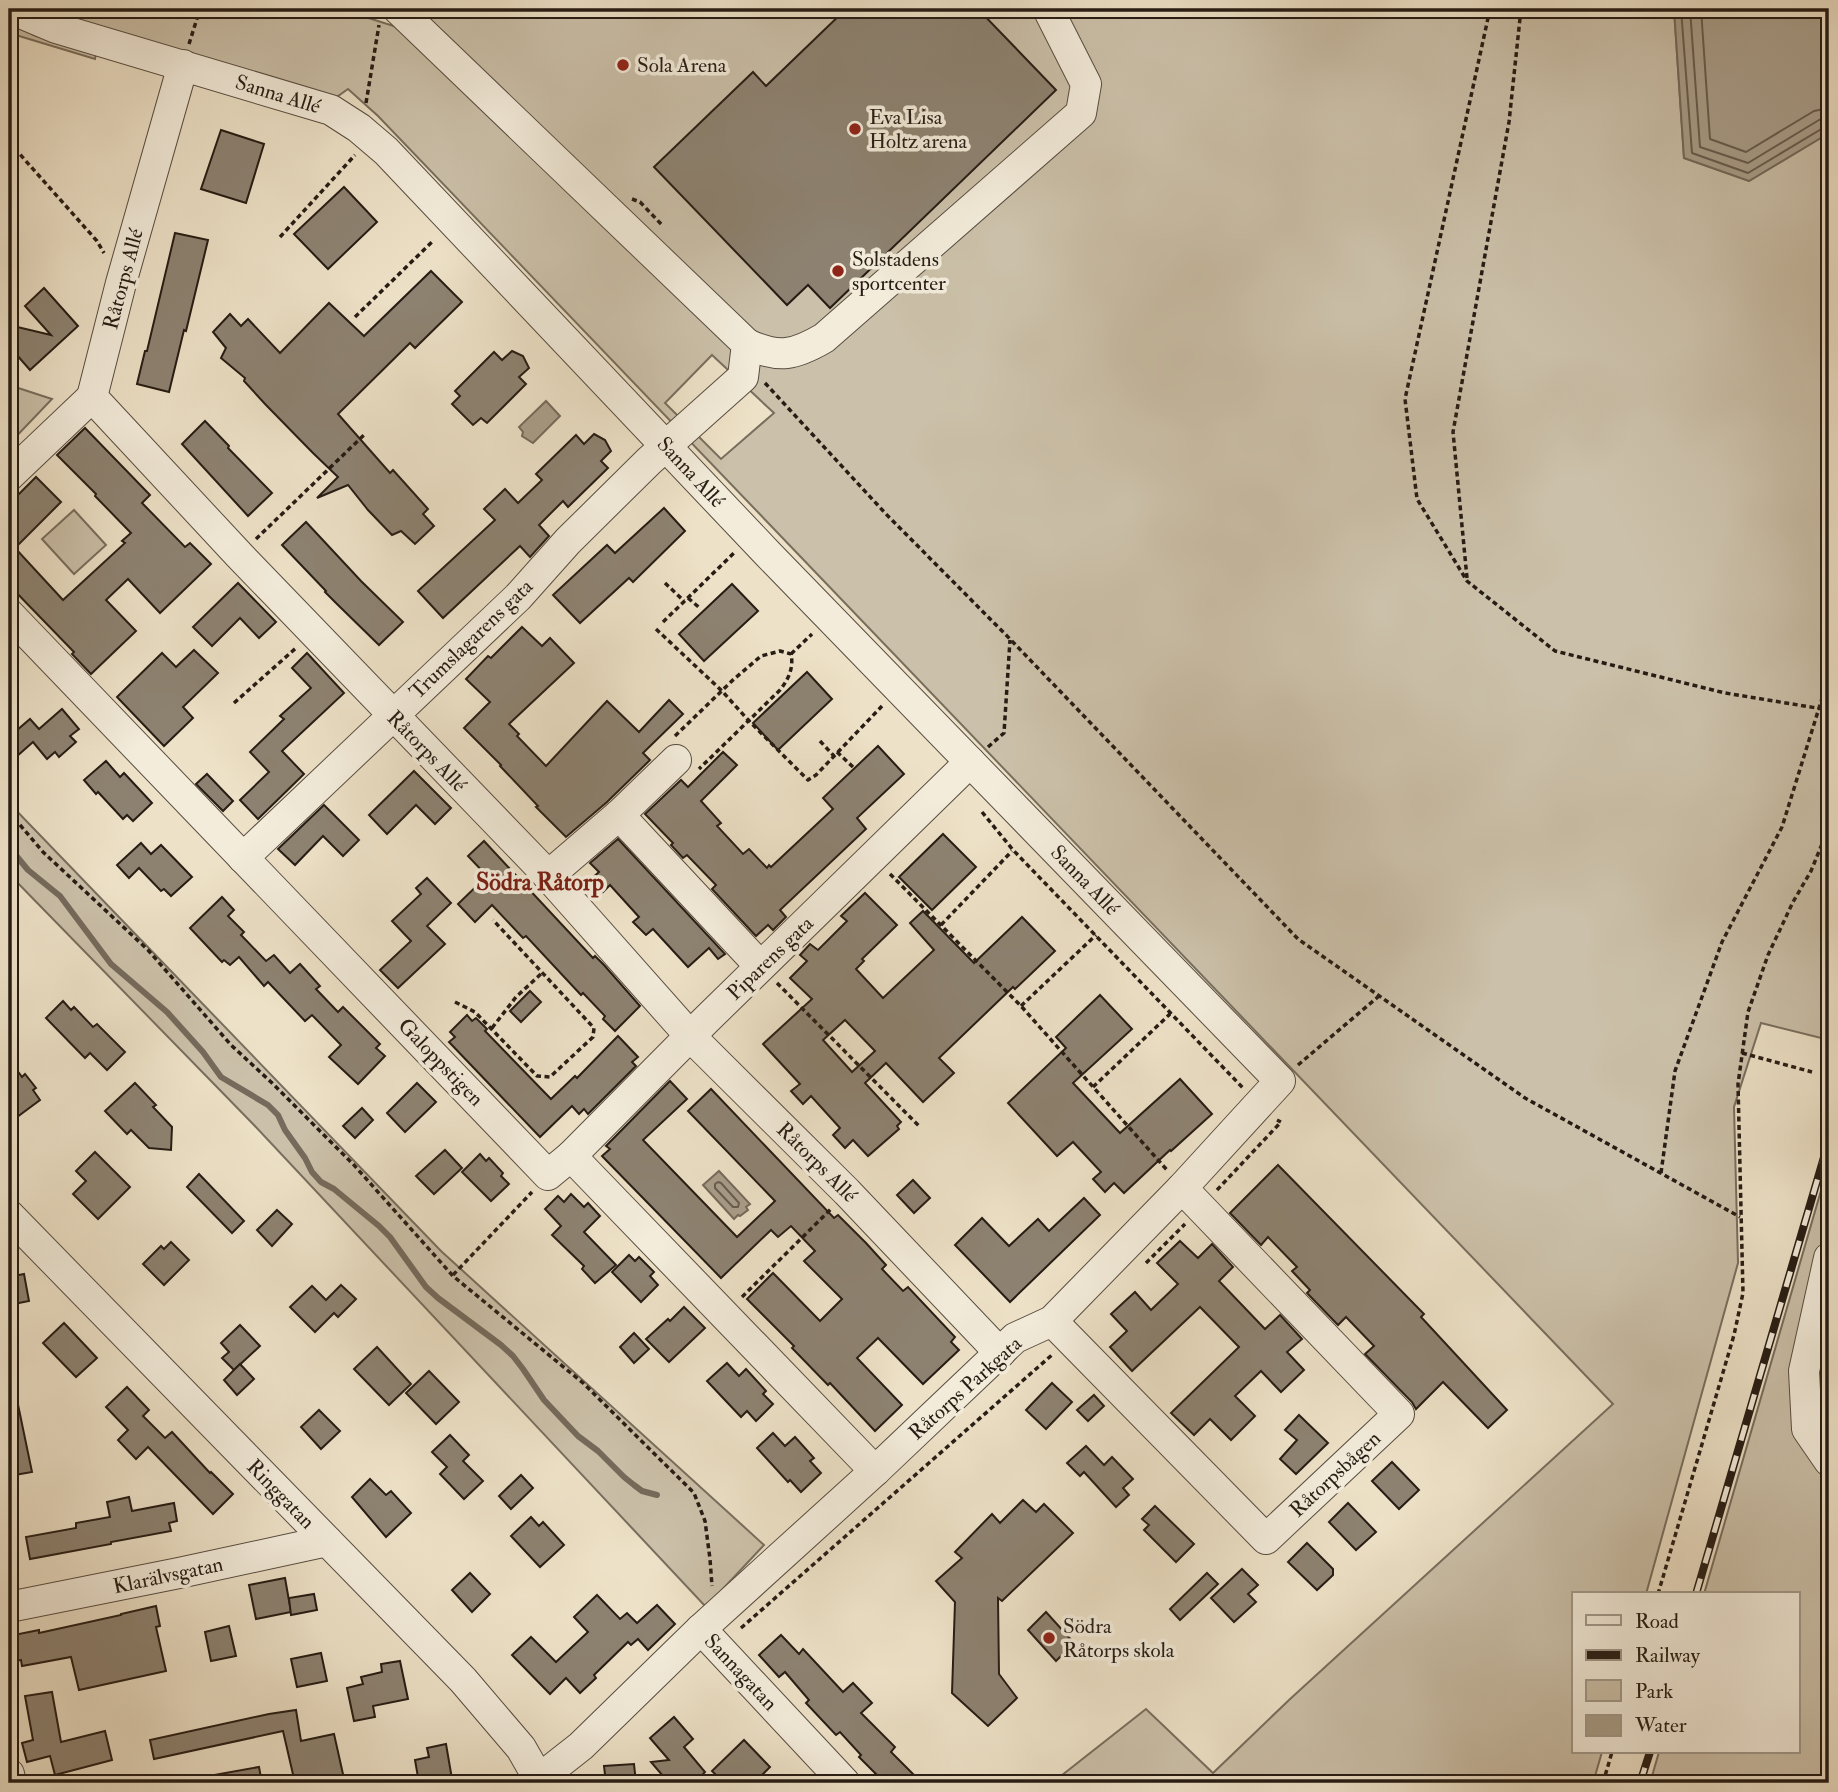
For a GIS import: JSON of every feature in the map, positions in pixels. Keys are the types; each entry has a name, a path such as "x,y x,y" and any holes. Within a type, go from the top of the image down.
{"street":[{"name":"Sanna Allé","path":"10,9 55,28 331,110 358,141 386,151 768,554 1280,1081"},
{"path":"389,15 747,344 780,355 805,349 824,338 1081,113 1086,84 1048,9"},
{"name":"Råtorps Allé","path":"183,65 121,283 92,397 240,556 548,876 691,1037 847,1192 1000,1353"},
{"path":"747,344 750,376"},
{"name":"Trumslagarens gata","path":"243,858 518,597 568,541 665,446 750,376 780,355"},
{"path":"9,475 92,397"},
{"name":"Galoppstigen","path":"9,614 548,1175"},
{"path":"548,876 680,758"},
{"name":"Piparens gata","path":"571,1156 970,762"},
{"path":"619,815 760,967"},
{"name":"Råtorps Parkgata","path":"709,1630 1015,1338 1061,1330 1192,1197 1259,1105 1280,1081"},
{"path":"548,1175 571,1156 875,1471"},
{"name":"Råtorpsbågen","path":"1061,1330 1266,1539 1399,1414 1192,1197"},
{"name":"Ringgatan","path":"9,1215 463,1680 521,1748 540,1781"},
{"path":"1829,1258 1804,1371 1807,1429 1829,1461"},
{"name":"Klarälvsgatan","path":"9,1607 327,1541"},
{"name":"Sannagatan","path":"540,1781 709,1630 845,1783"},
{"path":"9,1774 11,1783"}],"path":[{"path":"183,65 200,9"},
{"path":"1490,9 1405,399 1418,499 1467,582 1555,651 1725,693 1829,710"},
{"path":"1467,582 1453,432 1509,122 1521,9"},
{"path":"280,237 358,141 389,15"},
{"path":"9,142 97,241 105,255"},
{"path":"355,317 434,240"},
{"path":"750,376 1010,639 1298,939 1525,1098 1740,1217"},
{"path":"240,556 365,434"},
{"path":"663,622 736,551"},
{"path":"665,583 701,609"},
{"path":"656,629 722,691 808,780 816,775 883,705"},
{"path":"234,703 313,632"},
{"path":"791,654 814,632"},
{"path":"970,762 1004,733 1010,639"},
{"path":"680,758 722,691 761,656 780,651 791,654"},
{"path":"680,758 749,721 786,682 792,663 791,654"},
{"path":"1661,1173 1675,1071 1722,942 1782,827 1829,676"},
{"path":"820,741 853,767"},
{"path":"978,808 1013,850 1170,1014 1259,1105 1281,1122 1192,1197 1145,1264"},
{"path":"9,812 43,852 148,950 231,1045 353,1164 453,1276 583,1383 694,1493 705,1521 710,1559 709,1630 745,1626 1061,1330"},
{"path":"1659,1592 1734,1335 1743,1293 1738,1084 1748,1012 1768,955 1811,871 1829,827"},
{"path":"941,925 1013,850"},
{"path":"873,856 1021,1006 1192,1197"},
{"path":"455,1002 475,1012 537,1076 550,1077 593,1037 594,1028 493,920"},
{"path":"1021,1006 1096,935"},
{"path":"760,967 919,1126"},
{"path":"492,1029 516,997 542,973"},
{"path":"1280,1081 1379,996"},
{"path":"1093,1087 1170,1014"},
{"path":"1742,1053 1812,1072"},
{"path":"453,1276 548,1175"},
{"path":"725,1314 847,1192"},
{"path":"1603,1783 1611,1754"}],"green space":[{"path":"47,9 340,9 403,29 409,9 1674,9 1684,158 1749,181 1829,133 1829,1040 1761,1023 1734,1107 1738,1263 1647,1592 1572,1592 1572,1754 1601,1754 1593,1783 1052,1783 1146,1709 1213,1773 1289,1700 1613,1404 378,116 348,89 334,99 63,19","holes":["712,355 774,413 721,459 665,403"]},
{"path":"9,21 34,35 96,53 95,59 9,33"},
{"path":"9,385 52,399 9,444"},
{"path":"74,510 106,545 74,574 42,539"},
{"path":"9,803 441,1251 764,1545 706,1607 253,1124 9,874"},
{"path":"1829,1163 1829,1227 1809,1306 1796,1436 1829,1485 1829,1783 1650,1783 1658,1754 1800,1754 1800,1592 1705,1592"},
{"path":"1829,1293 1829,1434 1816,1411 1818,1336"}],"water":[{"path":"1674,9 1829,9 1829,133 1749,181 1684,158"},
{"path":"546,401 560,416 533,443 522,436 523,432 519,427"},
{"path":"719,1171 750,1204 746,1207 748,1210 734,1219 703,1185"}],"building":[{"name":"Eva Lisa Holtz arena","path":"846,9 978,9 1056,90 830,308 808,285 787,305 654,167 753,72 766,86"},
{"path":"221,130 264,144 246,203 201,189"},
{"path":"344,187 377,222 328,269 294,234"},
{"path":"175,233 208,240 169,392 137,384"},
{"path":"431,271 462,302 415,348 410,343 338,414 390,473 393,470 428,509 423,514 434,526 415,544 401,531 392,535 348,485 317,498 338,477 266,405 244,381 245,378 221,358 226,348 213,332 230,314 241,326 248,319 280,353 329,303 364,336"},
{"path":"44,288 78,326 30,370 9,346 9,325 51,335 25,306"},
{"path":"512,351 523,356 529,368 519,377 526,384 487,423 481,418 473,425 452,404 460,396 455,391 494,352 502,360"},
{"path":"205,421 272,493 248,516 182,444"},
{"path":"85,428 150,495 142,503 185,547 190,543 211,564 160,613 128,579 106,600 136,631 91,674 72,654 74,652 9,585 9,504 36,477 61,502 15,548 63,600 125,543 122,541 131,533 57,455"},
{"path":"594,434 605,440 611,451 601,461 608,468 568,507 563,501 539,525 549,536 530,557 520,546 443,618 418,591 495,520 484,509 505,489 518,503 542,480 536,474 576,435 584,444"},
{"path":"664,508 685,531 633,582 629,578 580,623 553,595 607,545 615,553"},
{"path":"306,522 403,622 379,645 282,545"},
{"path":"238,583 276,622 259,638 240,618 212,646 193,627"},
{"path":"732,584 758,611 704,661 679,634"},
{"path":"522,627 542,646 550,638 574,663 509,724 546,766 607,701 639,732 669,700 683,714 643,753 650,760 566,837 464,728 490,702 466,679"},
{"path":"194,650 218,673 183,707 193,718 164,746 117,697 162,653 176,667"},
{"path":"307,653 344,693 282,751 304,774 258,819 240,800 269,772 250,752 284,719 280,716 311,688 292,668"},
{"path":"807,672 832,699 778,750 753,723"},
{"path":"62,709 79,729 70,736 76,742 59,757 55,752 47,759 33,742 16,757 9,748 9,737 30,719 39,729"},
{"path":"878,746 904,774 857,818 866,829 780,910 786,917 773,930 768,925 756,936 712,889 716,885 687,855 683,858 671,845 673,843 645,814 681,780 688,787 723,752 737,765 701,801 721,823 717,826 743,854 749,849 767,868 769,865 771,867 833,809 823,798"},
{"path":"106,761 120,777 124,773 152,803 133,821 127,815 123,819 84,780"},
{"path":"414,771 451,808 435,824 416,805 387,834 369,815"},
{"path":"207,774 233,801 223,811 196,784"},
{"path":"324,805 359,840 343,856 323,836 295,865 278,849"},
{"path":"943,834 976,867 932,910 899,877"},
{"path":"618,839 725,954 718,959 709,948 688,967 653,929 646,935 633,922 639,917 610,885 603,892 591,879 599,872 590,863"},
{"path":"484,841 640,1006 615,1031 583,993 581,995 526,936 523,938 492,905 475,922 458,904 487,876 468,856"},
{"path":"141,843 151,854 161,845 192,877 171,896 164,889 161,891 139,868 129,878 117,865"},
{"path":"427,878 451,903 427,926 445,944 398,988 380,970 411,941 392,921 421,894 416,888"},
{"path":"865,893 897,925 862,959 864,961 856,969 883,998 934,950 910,923 923,911 974,963 1022,917 1055,951 939,1058 954,1073 923,1102 886,1063 865,1083 901,1122 897,1126 899,1129 868,1156 853,1140 845,1148 833,1135 840,1128 811,1096 803,1104 791,1091 800,1084 763,1044 812,999 790,978 807,961 800,955 810,944 818,950 847,921 841,916","holes":["845,1020 875,1051 852,1072 823,1040"]},
{"path":"222,897 234,910 228,916 244,932 241,935 266,961 274,955 290,973 300,964 320,986 316,989 338,1012 343,1007 380,1044 376,1048 385,1056 358,1084 329,1057 341,1045 312,1015 305,1021 268,982 264,986 239,957 230,965 224,960 222,962 190,928"},
{"path":"530,991 541,1002 521,1022 510,1011"},
{"path":"1100,995 1132,1029 1073,1083 1120,1133 1180,1079 1212,1114 1124,1193 1114,1183 1105,1192 1093,1179 1101,1172 1073,1142 1057,1156 1008,1103 1066,1048 1056,1037"},
{"path":"63,1001 71,1010 74,1007 93,1027 97,1024 125,1052 107,1070 90,1053 85,1058 46,1018"},
{"path":"467,1015 472,1021 476,1018 487,1029 485,1031 551,1099 575,1076 577,1078 618,1036 638,1057 632,1062 636,1066 588,1114 584,1109 579,1114 572,1106 540,1137 449,1042 455,1037 450,1032"},
{"path":"9,1059 22,1077 25,1074 36,1088 33,1090 40,1100 9,1123"},
{"path":"670,1081 687,1099 643,1140 737,1237 775,1201 688,1111 711,1089 834,1218 838,1215 866,1243 886,1265 882,1269 903,1291 908,1287 955,1337 951,1342 959,1350 923,1384 878,1338 857,1358 902,1405 875,1431 747,1299 773,1273 820,1321 842,1299 804,1261 815,1251 791,1226 778,1237 771,1230 721,1278 602,1156 610,1149 606,1146"},
{"path":"135,1083 172,1127 171,1150 149,1148 131,1130 127,1134 105,1111"},
{"path":"417,1083 436,1102 405,1132 387,1113"},
{"path":"362,1108 373,1120 355,1138 343,1126"},
{"path":"445,1150 462,1168 434,1194 416,1176"},
{"path":"95,1152 130,1187 98,1219 73,1194 86,1181 76,1171"},
{"path":"480,1154 486,1161 489,1158 509,1184 491,1201 462,1172"},
{"path":"1278,1165 1424,1314 1421,1317 1507,1410 1488,1428 1443,1382 1416,1409 1365,1354 1374,1346 1346,1317 1338,1325 1307,1293 1310,1290 1292,1271 1297,1267 1268,1237 1261,1245 1230,1213"},
{"path":"199,1174 244,1221 232,1233 187,1187"},
{"path":"913,1180 930,1198 914,1213 897,1195"},
{"path":"571,1194 584,1207 588,1203 600,1216 584,1232 616,1265 595,1283 582,1269 584,1266 552,1235 561,1226 545,1209 558,1196 564,1202"},
{"path":"1084,1198 1100,1215 1010,1302 955,1245 982,1218 1009,1246 1038,1219 1049,1231"},
{"path":"277,1210 292,1224 272,1246 257,1230"},
{"path":"1180,1241 1198,1258 1212,1244 1233,1267 1219,1281 1265,1329 1280,1315 1302,1339 1287,1352 1304,1370 1281,1392 1261,1371 1235,1396 1255,1416 1231,1440 1210,1419 1194,1435 1171,1413 1239,1347 1200,1307 1132,1371 1110,1347 1127,1331 1111,1314 1135,1292 1151,1310 1178,1284 1157,1263"},
{"path":"171,1242 189,1260 164,1285 143,1264 161,1246 164,1249"},
{"path":"629,1255 635,1261 639,1257 654,1272 650,1276 658,1285 641,1302 612,1272"},
{"path":"24,1274 29,1301 9,1305 9,1277"},
{"path":"341,1285 356,1299 338,1317 334,1313 315,1332 290,1307 312,1286 326,1300"},
{"path":"684,1307 705,1328 669,1362 646,1339"},
{"path":"64,1323 97,1358 76,1377 43,1343"},
{"path":"240,1325 260,1346 234,1370 222,1358 229,1352 221,1343"},
{"path":"634,1333 649,1349 634,1363 620,1347"},
{"path":"377,1347 411,1384 389,1405 354,1369"},
{"path":"727,1363 739,1376 746,1369 766,1391 763,1394 773,1404 756,1421 747,1411 741,1417 707,1381"},
{"path":"240,1364 254,1379 237,1395 224,1380"},
{"path":"429,1371 459,1402 436,1424 406,1393"},
{"path":"1052,1383 1072,1402 1046,1429 1026,1410"},
{"path":"127,1387 149,1410 143,1416 165,1438 172,1432 233,1494 213,1514 148,1447 136,1459 118,1440 128,1430 106,1407"},
{"path":"16,1395 32,1472 9,1476 9,1396"},
{"path":"1094,1395 1104,1406 1088,1421 1077,1410"},
{"path":"319,1410 340,1431 321,1449 301,1427"},
{"path":"1299,1415 1328,1443 1296,1474 1280,1459 1297,1440 1285,1430"},
{"path":"773,1433 785,1446 795,1437 814,1458 810,1461 821,1473 801,1492 790,1480 788,1482 757,1448"},
{"path":"450,1435 469,1455 463,1461 483,1481 464,1499 440,1474 447,1467 432,1452"},
{"path":"1086,1446 1104,1465 1112,1457 1133,1479 1123,1488 1129,1495 1116,1507 1084,1472 1080,1476 1067,1463"},
{"path":"1392,1462 1419,1490 1399,1509 1372,1481"},
{"path":"521,1475 533,1488 511,1509 499,1496"},
{"path":"370,1479 386,1495 391,1491 411,1513 386,1537 352,1497"},
{"path":"129,1497 132,1511 174,1503 177,1521 169,1523 171,1531 30,1559 26,1537 76,1528 76,1523 110,1517 107,1502"},
{"path":"1023,1500 1036,1512 1044,1504 1073,1533 1002,1601 998,1598 999,1674 1017,1698 988,1726 952,1693 955,1602 936,1581 962,1558 955,1552 992,1514 1000,1523"},
{"path":"1348,1503 1376,1532 1356,1550 1329,1522"},
{"path":"1155,1506 1194,1544 1176,1562 1144,1530 1149,1525 1142,1519"},
{"path":"531,1517 539,1526 543,1522 564,1545 540,1567 511,1536"},
{"path":"1307,1543 1333,1569 1333,1575 1317,1590 1288,1562"},
{"path":"1242,1569 1258,1585 1248,1594 1256,1602 1234,1622 1211,1598"},
{"path":"470,1573 490,1594 472,1612 452,1590"},
{"path":"1207,1573 1218,1584 1180,1620 1170,1609"},
{"path":"285,1578 291,1612 256,1619 249,1585"},
{"path":"314,1594 317,1610 291,1615 289,1598"},
{"path":"597,1595 620,1619 627,1613 637,1623 657,1605 675,1624 648,1650 638,1639 631,1645 628,1642 594,1675 596,1678 580,1693 566,1678 550,1694 512,1655 531,1637 556,1662 588,1632 574,1617"},
{"path":"156,1606 160,1626 156,1627 166,1671 79,1690 71,1657 22,1666 21,1660 12,1661 9,1636 39,1630 39,1633"},
{"path":"1046,1612 1074,1643 1056,1661 1028,1630"},
{"path":"229,1626 236,1656 211,1661 205,1632"},
{"path":"781,1635 799,1654 803,1649 843,1692 853,1683 872,1703 861,1713 895,1747 891,1752 922,1783 882,1783 840,1732 836,1735 806,1703 809,1700 785,1672 779,1677 759,1655"},
{"path":"321,1653 327,1681 297,1687 291,1659"},
{"path":"400,1661 408,1699 373,1706 375,1717 354,1721 347,1688 363,1684 361,1677 382,1672 381,1664"},
{"path":"52,1692 61,1742 105,1731 112,1760 55,1775 50,1756 27,1762 22,1743 33,1740 25,1696"},
{"path":"296,1710 301,1741 334,1734 345,1783 295,1783 283,1731 154,1759 150,1740"},
{"path":"674,1717 693,1739 684,1747 705,1772 695,1783 669,1783 651,1762 669,1760 650,1738"},
{"path":"744,1740 770,1767 754,1783 724,1783 712,1771"},
{"path":"446,1744 452,1779 419,1783 415,1760 429,1757 427,1748"},
{"path":"634,1764 636,1783 606,1783 604,1766"},
{"path":"259,1767 262,1783 215,1783 214,1775"}],"waterway":[{"path":"9,847 28,870 60,896 111,964 167,1012 203,1052 221,1077 268,1105 278,1115 285,1130 321,1182 334,1189 379,1226 426,1287 438,1298 513,1356 544,1400 578,1436 642,1491 657,1495"}],"railway":[{"path":"1697,1592 1829,1140"},
{"path":"1640,1783 1649,1754"}],"place":[{"name":"Sola Arena","path":"623,65"},
{"name":"Eva Lisa Holtz arena","path":"855,129"},
{"name":"Solstadens sportcenter","path":"838,271"},
{"name":"Södra Råtorps skola","path":"1049,1638"}],"district":[{"name":"Södra Råtorp","path":"540,882"}]}
